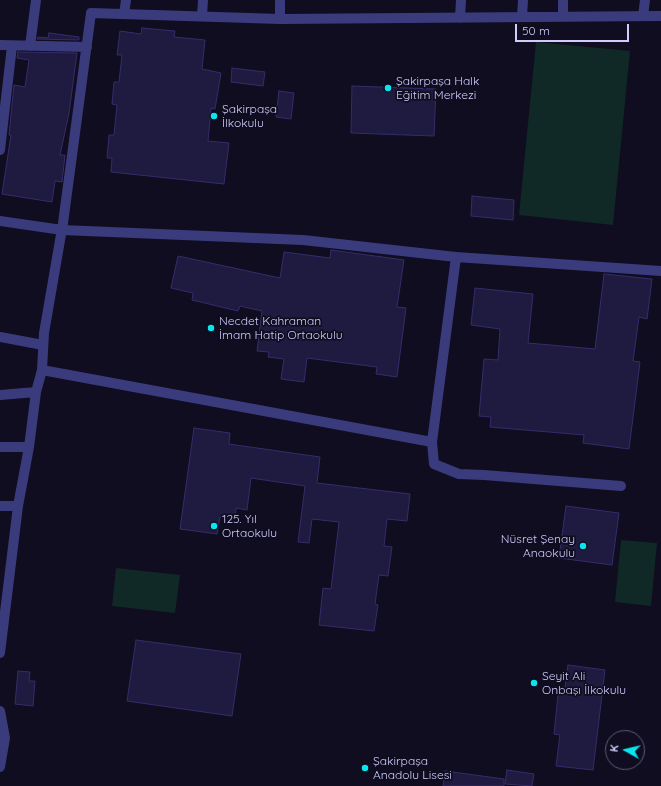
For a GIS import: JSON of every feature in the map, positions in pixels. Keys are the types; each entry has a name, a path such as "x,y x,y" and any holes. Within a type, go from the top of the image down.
{"street":[{"path":"30,46 36,0"},
{"path":"124,14 126,0"},
{"path":"202,16 203,0"},
{"path":"280,0 280,19"},
{"path":"460,0 460,18"},
{"path":"522,17 523,0"},
{"path":"563,0 563,17"},
{"path":"644,16 645,0"},
{"path":"0,653 18,506 29,447 36,392 42,370 44,333 62,230 91,13 280,19 661,16"},
{"path":"0,45 87,47"},
{"path":"0,150 12,46"},
{"path":"0,221 62,230 303,240 456,257 661,271"},
{"path":"456,257 432,442 434,464 459,474 622,486"},
{"path":"0,337 43,345"},
{"path":"42,370 432,442"},
{"path":"0,395 36,392"},
{"path":"0,447 29,447"},
{"path":"0,506 18,506"},
{"path":"0,711 2,738 0,768"}],"green space":[{"path":"536,42 630,51 613,225 519,215"},
{"path":"621,540 657,543 651,606 615,602"},
{"path":"116,568 180,575 175,613 112,606"}],"building":[{"path":"142,28 175,31 174,37 205,40 202,69 221,73 215,109 211,108 208,141 229,143 224,184 111,172 112,158 107,158 109,135 114,135 117,105 112,104 114,82 119,82 122,55 117,55 120,31 141,34"},
{"path":"49,33 79,37 79,40 37,39 38,37 48,38"},
{"path":"18,52 77,53 69,113 60,155 65,155 62,182 55,181 52,202 2,194 11,135 9,135 14,85 25,87 29,60 17,58"},
{"path":"232,68 265,72 263,86 231,82"},
{"path":"352,86 436,89 434,136 351,133"},
{"path":"279,91 294,93 291,119 276,117"},
{"path":"472,196 514,200 513,220 471,216"},
{"path":"331,250 404,260 397,307 406,308 397,377 376,374 377,367 307,358 304,382 281,379 284,359 268,357 269,352 257,351 262,311 240,306 238,311 192,300 193,293 171,288 178,256 280,278 284,252 330,258"},
{"path":"604,274 652,279 647,319 639,317 633,361 640,362 629,449 583,443 584,435 490,427 491,417 479,416 484,359 498,360 500,329 471,325 475,288 533,294 528,343 595,349"},
{"path":"194,428 230,433 229,444 320,457 317,483 410,494 407,521 387,519 384,546 392,547 388,576 379,575 375,604 378,605 374,631 319,625 323,588 331,589 339,522 312,519 309,543 298,542 305,486 251,478 247,510 236,508 235,519 220,517 217,534 180,529"},
{"path":"566,506 619,513 612,565 559,558"},
{"path":"136,640 241,654 232,716 127,701"},
{"path":"568,665 605,670 593,770 556,766 560,735 554,734 558,695 564,695"},
{"path":"18,671 30,672 29,681 35,681 33,706 15,704"},
{"path":"507,770 534,774 532,786 505,784"},
{"path":"445,771 504,779 504,786 443,786"}],"place":[{"name":"Şakirpaşa Halk Eğitim Merkezi","path":"388,88"},
{"name":"Şakirpaşa İlkokulu","path":"214,116"},
{"name":"Necdet Kahraman İmam Hatip Ortaokulu","path":"211,328"},
{"name":"125. Yıl Ortaokulu","path":"214,526"},
{"name":"Nüsret Şenay Anaokulu","path":"583,546"},
{"name":"Seyit Ali Onbaşı İlkokulu","path":"534,683"},
{"name":"Şakirpaşa Anadolu Lisesi","path":"365,768"}]}
